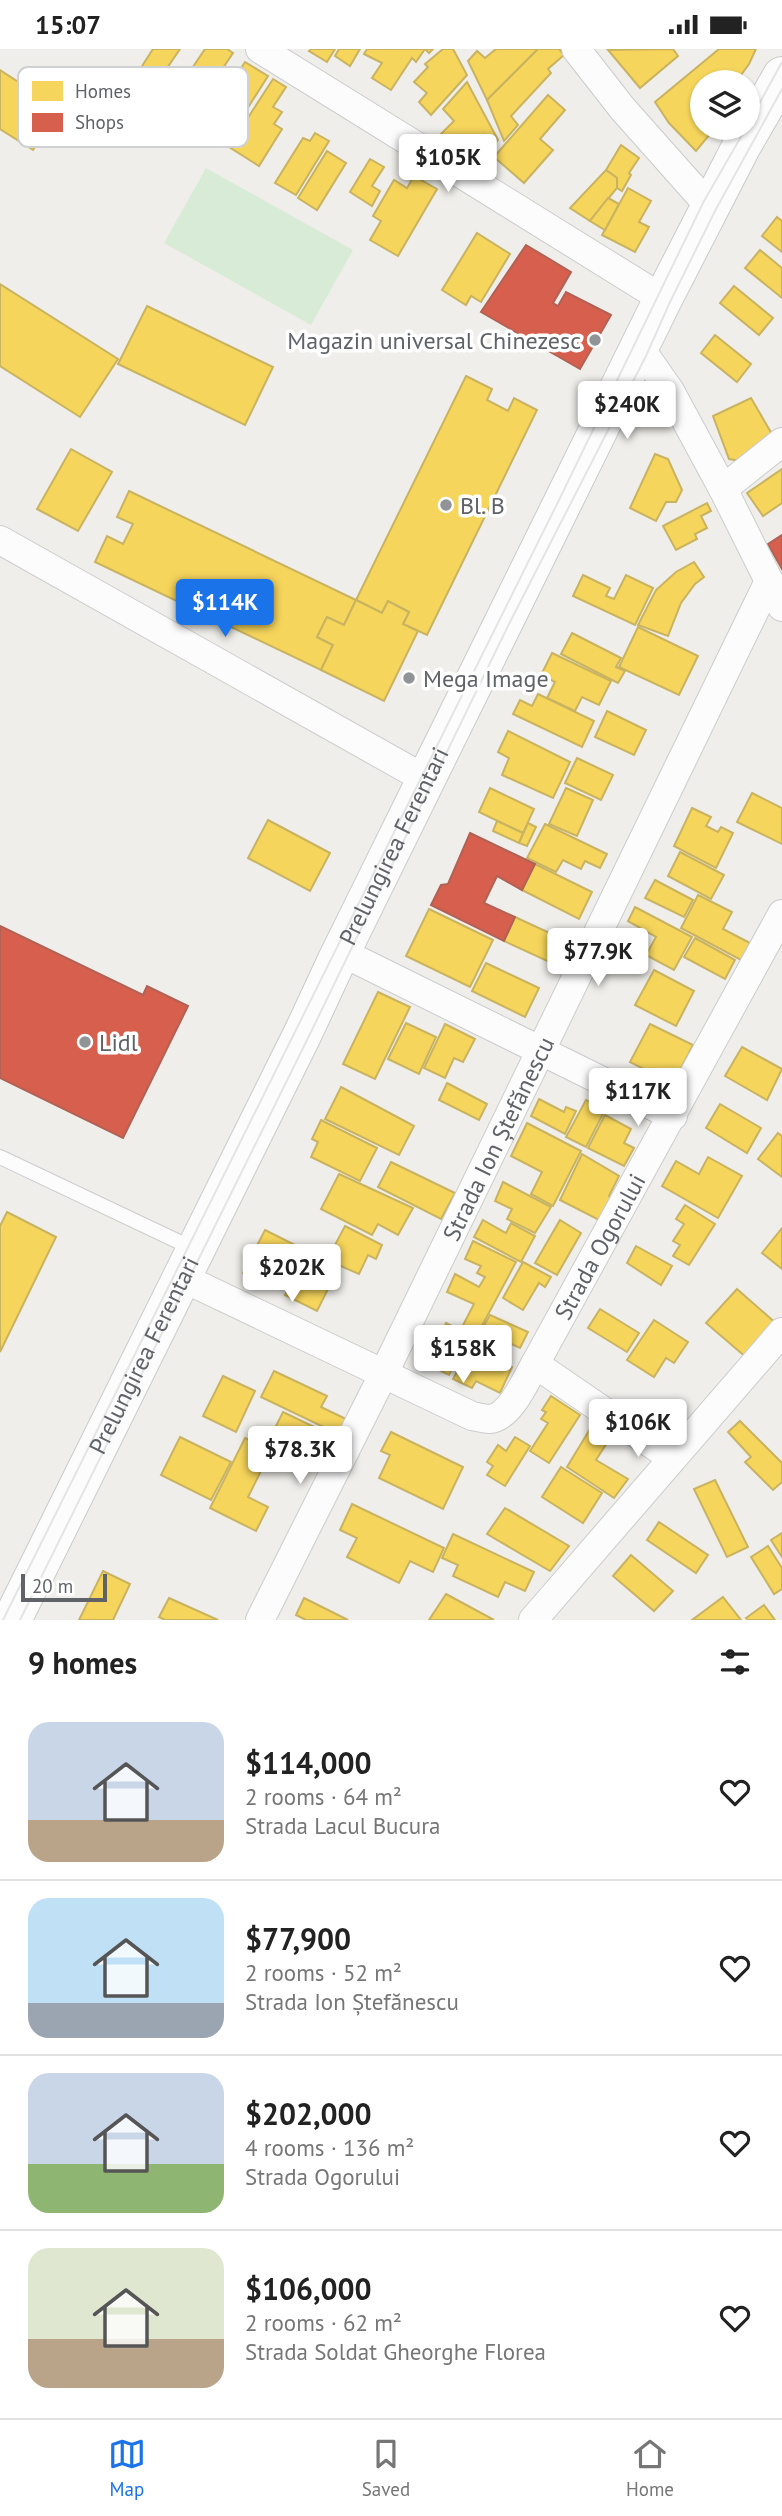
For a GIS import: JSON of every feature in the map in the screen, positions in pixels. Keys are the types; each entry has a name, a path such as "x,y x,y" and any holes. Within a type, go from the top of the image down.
{"main road":[{"name":"Prelungirea Ferentari","path":"9,1612 303,1033 663,299 782,76"}],"street":[{"path":"260,49 663,299"},
{"path":"576,49 622,108 710,207"},
{"path":"640,348 670,391 782,607"},
{"path":"723,489 782,442"},
{"path":"0,540 427,780"},
{"name":"Strada Ion Ștefănescu","path":"260,1620 383,1375 769,581"},
{"name":"Strada Ogorului","path":"188,1263 383,1375 472,1416 490,1419 501,1415 512,1405 535,1364 782,914"},
{"path":"341,952 673,1116"},
{"path":"533,1620 782,1332"},
{"path":"535,1364 672,1458"}],"lane":[{"path":"0,1157 188,1263"}],"green space":[{"path":"206,168 353,250 311,325 164,243"}],"building: Homes":[{"path":"153,49 180,49 168,67 141,67"},
{"path":"205,49 227,49 233,53 224,67 193,67"},
{"path":"335,49 327,62 309,51"},
{"path":"339,49 360,49 350,66 335,56"},
{"path":"367,49 425,49 416,62 412,58 391,90 372,78 382,63 364,54"},
{"path":"443,49 453,49 467,75 431,115 419,102 427,93 414,82 428,67 425,64"},
{"path":"496,49 538,49 487,100 468,61 477,51 485,58"},
{"path":"538,49 559,49 564,55 548,69 551,73 511,116 518,125 504,141 487,100"},
{"path":"673,49 678,56 640,88 608,50"},
{"path":"719,49 756,49 745,70 694,70"},
{"path":"245,62 268,76 248,108 248,67 242,67"},
{"path":"0,70 18,82 18,140 0,129"},
{"path":"690,73 690,140 705,140 696,151 669,123 655,102"},
{"path":"273,79 286,87 273,107 282,112 274,124 282,129 259,166 229,147 248,147 248,118"},
{"path":"467,82 498,140 481,161 440,135 454,121 443,109"},
{"path":"548,95 565,110 540,139 553,150 524,183 494,157"},
{"path":"315,133 329,141 296,195 275,183 303,138 310,141"},
{"path":"621,145 639,158 622,191 617,188 617,178 606,170"},
{"path":"327,151 346,163 317,210 298,198"},
{"path":"370,159 384,167 372,186 380,191 372,206 350,192"},
{"path":"606,170 617,178 617,188 590,221 570,208"},
{"path":"414,176 437,189 398,256 370,240 381,221 373,216 394,180 407,188"},
{"path":"628,188 651,201 639,222 649,227 635,252 602,235"},
{"path":"608,198 619,204 605,230 590,221"},
{"path":"777,217 782,221 782,252 762,236"},
{"path":"477,233 510,254 481,302 471,296 466,305 442,290"},
{"path":"760,250 782,268 782,298 745,268"},
{"path":"0,284 118,359 80,417 0,366"},
{"path":"734,286 773,318 759,335 720,303"},
{"path":"147,306 273,367 245,425 118,364"},
{"path":"715,335 751,364 737,382 701,353"},
{"name":"Bl. B","path":"466,376 492,389 487,400 508,411 514,398 537,410 427,635 403,624 409,612 388,601 382,613 356,600"},
{"path":"751,398 776,441 747,462 729,459 713,416"},
{"path":"71,449 112,472 78,531 37,509"},
{"path":"655,454 668,459 682,490 676,502 666,502 656,521 630,508"},
{"path":"782,469 782,503 763,516 747,493"},
{"path":"129,491 356,600 344,625 327,617 317,637 333,645 321,670 95,562 107,536 123,544 133,524 117,517"},
{"path":"707,503 711,511 701,516 707,528 695,534 697,539 676,550 663,526"},
{"path":"694,562 704,577 695,584 681,603 668,636 638,625 656,590 676,572"},
{"path":"583,575 610,588 606,596 614,599 626,575 653,588 635,625 573,596"},
{"path":"356,600 382,613 388,601 409,612 403,624 418,631 384,701 321,670 333,645 317,637 327,617 344,625"},
{"path":"638,627 698,656 679,695 619,667"},
{"path":"572,633 621,658 616,667 625,671 618,683 561,654"},
{"path":"552,653 611,681 599,705 582,697 575,711 547,698 555,682 541,675"},
{"path":"538,694 594,721 582,747 513,714 520,700 532,706"},
{"path":"607,711 646,730 634,755 595,737"},
{"path":"508,731 570,762 553,798 502,775 509,758 498,752"},
{"path":"577,758 613,775 601,800 565,783"},
{"path":"490,788 534,809 523,833 479,812"},
{"path":"566,788 593,800 577,836 549,824"},
{"path":"752,793 782,808 782,844 737,822"},
{"path":"692,808 711,817 706,826 718,832 721,827 733,833 716,868 674,846"},
{"path":"268,820 330,853 310,891 248,858"},
{"path":"497,821 523,833 519,843 493,831"},
{"path":"528,823 536,827 527,846 519,843"},
{"path":"545,824 607,854 600,868 585,861 581,869 563,860 556,872 527,858"},
{"path":"680,852 724,875 711,899 668,876"},
{"path":"535,864 592,892 579,919 522,890"},
{"path":"655,880 693,900 684,917 645,898"},
{"path":"698,895 732,912 723,929 750,943 741,960 681,928"},
{"path":"635,907 692,937 674,970 646,955 656,937 628,921"},
{"path":"429,909 493,940 470,987 406,956"},
{"path":"515,917 567,941 556,965 504,941"},
{"path":"695,938 735,960 725,979 684,957"},
{"path":"486,963 539,988 525,1017 472,991"},
{"path":"654,970 694,991 676,1026 635,1005"},
{"path":"378,992 410,1007 375,1079 343,1064"},
{"path":"406,1023 436,1037 419,1074 388,1059"},
{"path":"445,1024 475,1039 463,1062 454,1058 445,1078 424,1068"},
{"path":"650,1024 693,1045 673,1084 630,1062"},
{"path":"742,1047 782,1069 767,1100 725,1076"},
{"path":"447,1083 487,1104 479,1120 439,1100"},
{"path":"341,1087 414,1126 399,1155 325,1119"},
{"path":"539,1099 564,1112 566,1107 576,1111 565,1134 531,1116"},
{"path":"586,1100 605,1110 586,1147 566,1137"},
{"path":"720,1104 761,1128 747,1153 706,1128"},
{"path":"605,1115 631,1129 624,1143 634,1148 624,1166 588,1148"},
{"path":"321,1120 377,1148 360,1181 311,1157 318,1142 312,1139"},
{"path":"527,1123 581,1151 553,1206 531,1194 542,1172 511,1156"},
{"path":"778,1133 782,1136 782,1177 758,1159"},
{"path":"582,1154 619,1176 609,1196 612,1199 599,1220 560,1200"},
{"path":"708,1157 742,1176 718,1218 662,1186 676,1161 699,1174"},
{"path":"391,1162 455,1193 441,1219 378,1187"},
{"path":"339,1174 413,1208 398,1235 378,1224 372,1235 321,1209"},
{"path":"503,1182 551,1207 535,1233 507,1219 512,1209 495,1201"},
{"path":"685,1205 715,1224 689,1265 673,1256 680,1245 673,1241 684,1224 676,1219"},
{"path":"7,1212 56,1237 0,1352 0,1226"},
{"path":"483,1220 506,1233 511,1223 535,1236 521,1262 474,1237"},
{"path":"560,1220 581,1233 557,1275 535,1263"},
{"path":"345,1226 382,1245 376,1259 368,1255 359,1274 327,1260"},
{"path":"782,1228 782,1269 762,1253"},
{"path":"265,1230 295,1245 273,1288 243,1273"},
{"path":"473,1241 516,1262 476,1337 461,1329 474,1304 447,1292 455,1274 479,1287 485,1277 477,1273 481,1266 465,1259"},
{"path":"636,1246 672,1266 661,1285 627,1263"},
{"path":"306,1253 338,1269 317,1311 285,1295"},
{"path":"523,1262 551,1277 545,1287 539,1283 523,1310 503,1298"},
{"path":"737,1289 778,1325 747,1358 706,1323"},
{"path":"600,1309 639,1333 627,1352 588,1328"},
{"path":"490,1315 528,1332 520,1348 505,1341 497,1354 474,1343"},
{"path":"654,1320 688,1342 674,1363 666,1358 654,1377 627,1360"},
{"path":"446,1323 469,1335 449,1375 425,1363"},
{"path":"470,1347 512,1367 500,1393 476,1381 472,1388 453,1379"},
{"path":"274,1371 327,1396 321,1407 346,1419 338,1434 261,1397"},
{"path":"223,1376 255,1391 236,1432 203,1416"},
{"path":"551,1396 580,1415 549,1463 530,1451 548,1423 541,1419 546,1412 542,1410"},
{"path":"283,1412 331,1435 321,1456 273,1432"},
{"path":"740,1421 782,1463 782,1482 773,1490 745,1462 751,1457 728,1432"},
{"path":"593,1424 612,1435 596,1460 628,1479 614,1498 567,1467"},
{"path":"391,1432 463,1467 443,1509 379,1478 390,1455 381,1451"},
{"path":"180,1437 231,1462 211,1500 161,1475"},
{"path":"515,1437 530,1446 505,1486 487,1475 493,1466 487,1462 498,1445 506,1451"},
{"path":"245,1438 271,1451 248,1497 268,1507 256,1531 210,1508"},
{"path":"561,1467 602,1493 583,1523 542,1497"},
{"path":"715,1480 748,1547 727,1557 694,1489"},
{"path":"352,1504 444,1548 433,1572 410,1561 399,1583 347,1557 357,1538 340,1530"},
{"path":"505,1508 569,1546 550,1571 487,1534"},
{"path":"659,1522 708,1555 696,1573 647,1540"},
{"path":"782,1533 782,1557 771,1540"},
{"path":"453,1534 534,1572 525,1591 505,1582 498,1597 453,1576 458,1565 442,1558"},
{"path":"768,1546 782,1568 782,1589 774,1594 751,1557"},
{"path":"631,1555 673,1591 654,1611 613,1576"},
{"path":"103,1571 130,1584 113,1620 79,1620"},
{"path":"446,1594 494,1620 429,1620"},
{"path":"723,1597 741,1620 692,1620"},
{"path":"169,1598 218,1620 165,1620 159,1617"},
{"path":"304,1598 348,1620 306,1620 296,1615"},
{"path":"764,1605 775,1620 746,1618"}],"building: Shops":[{"path":"526,245 571,272 553,303 558,306 566,292 611,315 580,369 481,312"},
{"path":"782,535 782,569 768,544"},
{"path":"470,833 535,864 522,890 497,876 484,903 515,917 504,941 431,905 441,885 448,884"},
{"name":"Lidl","path":"0,926 143,995 147,986 188,1006 123,1138 0,1078"}],"tram line":[{"path":"760,102 782,62"},
{"path":"20,1620 508,626 646,356 715,211 782,89"},
{"path":"3,1620 560,498 704,201 739,140"}],"place":[{"name":"Magazin universal Chinezesc","path":"595,340"},
{"name":"Bl. B","path":"446,505"},
{"name":"Mega Image","path":"409,678"},
{"name":"Lidl","path":"85,1042"}]}
